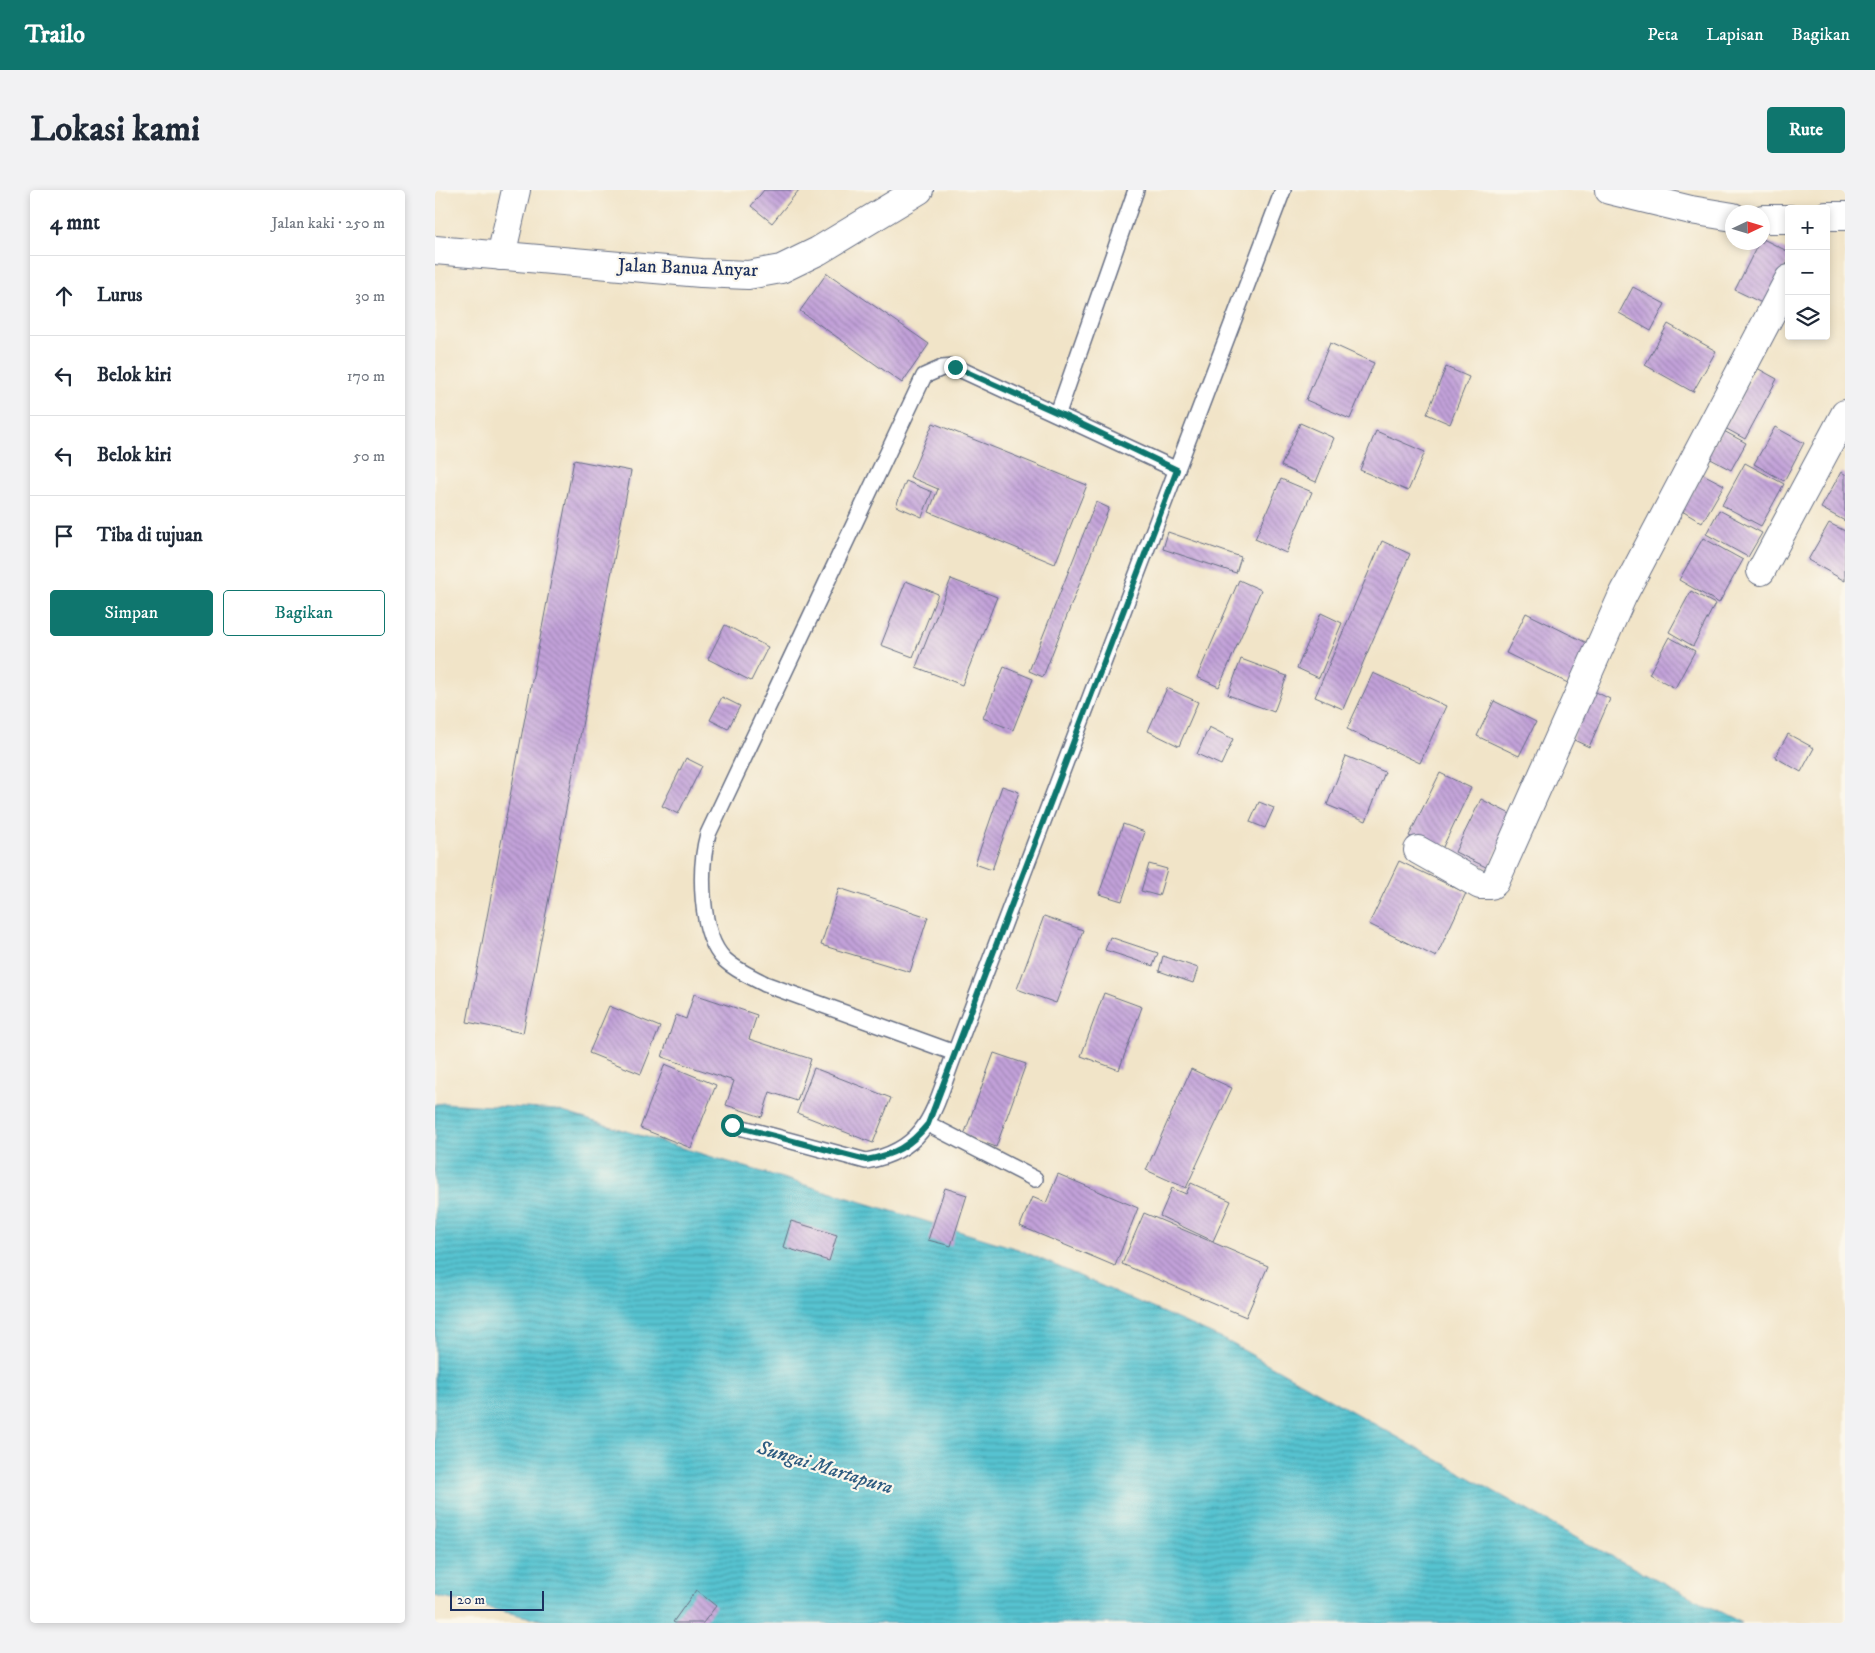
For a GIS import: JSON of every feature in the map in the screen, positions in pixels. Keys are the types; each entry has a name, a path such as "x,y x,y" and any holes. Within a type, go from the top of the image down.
{"street":[{"path":"501,256 516,190"},
{"name":"Jalan Banua Anyar","path":"435,250 749,275 781,269 818,251 919,190"},
{"path":"1609,190 1691,210 1725,216"},
{"path":"1830,216 1845,216"},
{"path":"1770,220 1785,219"},
{"path":"1418,850 1480,885 1486,886 1495,882 1622,597 1785,288"},
{"path":"1761,570 1845,414"}],"lane":[{"path":"1058,413 1136,190"},
{"path":"732,1125 866,1160 885,1157 901,1150 915,1140 928,1124 1283,190"},
{"path":"955,1053 765,984 737,970 725,960 716,948 708,925 703,881 705,848 713,821 924,376 942,368 955,367 1058,413 1177,470"},
{"path":"928,1124 1035,1180"}],"water":[{"name":"Sungai Martapura","path":"435,1104 556,1110 1018,1249 1227,1341 1582,1541 1742,1623 554,1623 435,1596"}],"building":[{"path":"764,190 799,190 772,223 751,206"},
{"path":"1770,242 1785,250 1785,267 1766,305 1735,290 1755,250 1770,250"},
{"path":"827,273 929,344 902,383 800,311"},
{"path":"1633,287 1665,304 1651,331 1619,313"},
{"path":"1668,324 1716,351 1693,392 1645,365"},
{"path":"1330,343 1374,363 1350,419 1306,400"},
{"path":"1446,367 1469,377 1450,424 1427,414"},
{"path":"1757,368 1777,379 1745,439 1725,428"},
{"path":"933,423 1087,485 1055,564 929,512 938,489 910,477"},
{"path":"1300,423 1334,438 1316,482 1281,466"},
{"path":"1775,427 1804,443 1784,481 1754,464"},
{"path":"1722,430 1746,443 1731,470 1707,457"},
{"path":"1376,431 1425,452 1408,491 1360,470"},
{"path":"574,460 631,471 523,1033 467,1022"},
{"path":"1745,463 1784,484 1761,526 1722,505"},
{"path":"1841,472 1845,474 1845,521 1821,508"},
{"path":"1703,474 1724,485 1702,523 1682,511"},
{"path":"1281,479 1312,492 1286,553 1255,539"},
{"path":"906,481 932,492 922,517 896,506"},
{"path":"1096,502 1109,508 1043,677 1029,671"},
{"path":"1719,510 1762,533 1748,557 1706,534"},
{"path":"1829,523 1845,531 1845,581 1808,560"},
{"path":"1168,532 1241,557 1236,573 1163,549"},
{"path":"1703,538 1743,560 1719,603 1679,580"},
{"path":"1382,541 1410,554 1343,709 1315,697"},
{"path":"951,579 997,597 962,685 916,667"},
{"path":"1239,580 1261,590 1219,687 1197,677"},
{"path":"906,581 938,594 913,657 881,645"},
{"path":"1691,591 1715,604 1693,646 1669,632"},
{"path":"1321,613 1342,623 1319,678 1297,668"},
{"path":"1526,613 1589,644 1570,684 1506,653"},
{"path":"725,625 768,647 751,681 708,659"},
{"path":"1669,637 1695,651 1675,688 1649,674"},
{"path":"1241,659 1287,676 1274,712 1228,695"},
{"path":"1004,667 1033,679 1013,730 983,718"},
{"path":"1373,673 1446,706 1420,763 1347,729"},
{"path":"1167,688 1198,702 1179,746 1148,731"},
{"path":"1594,691 1610,699 1589,747 1572,739"},
{"path":"722,697 740,706 728,729 710,720"},
{"path":"1494,701 1536,722 1519,756 1477,736"},
{"path":"1209,727 1233,739 1221,765 1197,754"},
{"path":"1788,734 1814,748 1801,772 1775,757"},
{"path":"1346,756 1385,772 1366,821 1327,805"},
{"path":"686,758 702,766 678,814 662,806"},
{"path":"1440,773 1471,788 1441,851 1409,836"},
{"path":"1002,786 1019,792 992,870 975,864"},
{"path":"1481,799 1514,816 1488,868 1455,852"},
{"path":"1259,802 1274,808 1265,828 1250,822"},
{"path":"1123,824 1145,832 1122,901 1099,894"},
{"path":"1399,861 1466,893 1436,957 1369,924"},
{"path":"1149,864 1167,869 1159,896 1141,891"},
{"path":"839,888 928,917 910,972 821,945"},
{"path":"1044,916 1083,930 1056,1003 1017,989"},
{"path":"1110,937 1158,953 1153,966 1105,950"},
{"path":"1163,956 1198,968 1193,983 1159,971"},
{"path":"1104,993 1142,1007 1119,1070 1081,1056"},
{"path":"694,994 757,1015 749,1039 811,1059 797,1101 770,1092 762,1117 726,1105 734,1081 662,1057 676,1015 686,1019"},
{"path":"609,1006 660,1027 641,1074 589,1053"},
{"path":"994,1053 1026,1064 996,1147 964,1135"},
{"path":"665,1064 716,1085 691,1148 640,1128"},
{"path":"814,1068 891,1098 873,1143 797,1113"},
{"path":"1191,1069 1232,1088 1186,1188 1146,1170"},
{"path":"1058,1174 1138,1208 1115,1266 1020,1226 1032,1197 1046,1203"},
{"path":"1191,1183 1231,1201 1213,1241 1160,1216 1172,1188 1186,1194"},
{"path":"945,1188 967,1195 951,1246 928,1240"},
{"path":"1144,1213 1268,1266 1246,1317 1122,1264"},
{"path":"791,1221 837,1235 829,1261 783,1247"},
{"path":"696,1590 716,1606 703,1623 673,1622"}],"route":[{"path":"732,1125 866,1160 885,1157 901,1150 915,1140 928,1124 1177,470 1058,413 955,367"}]}
